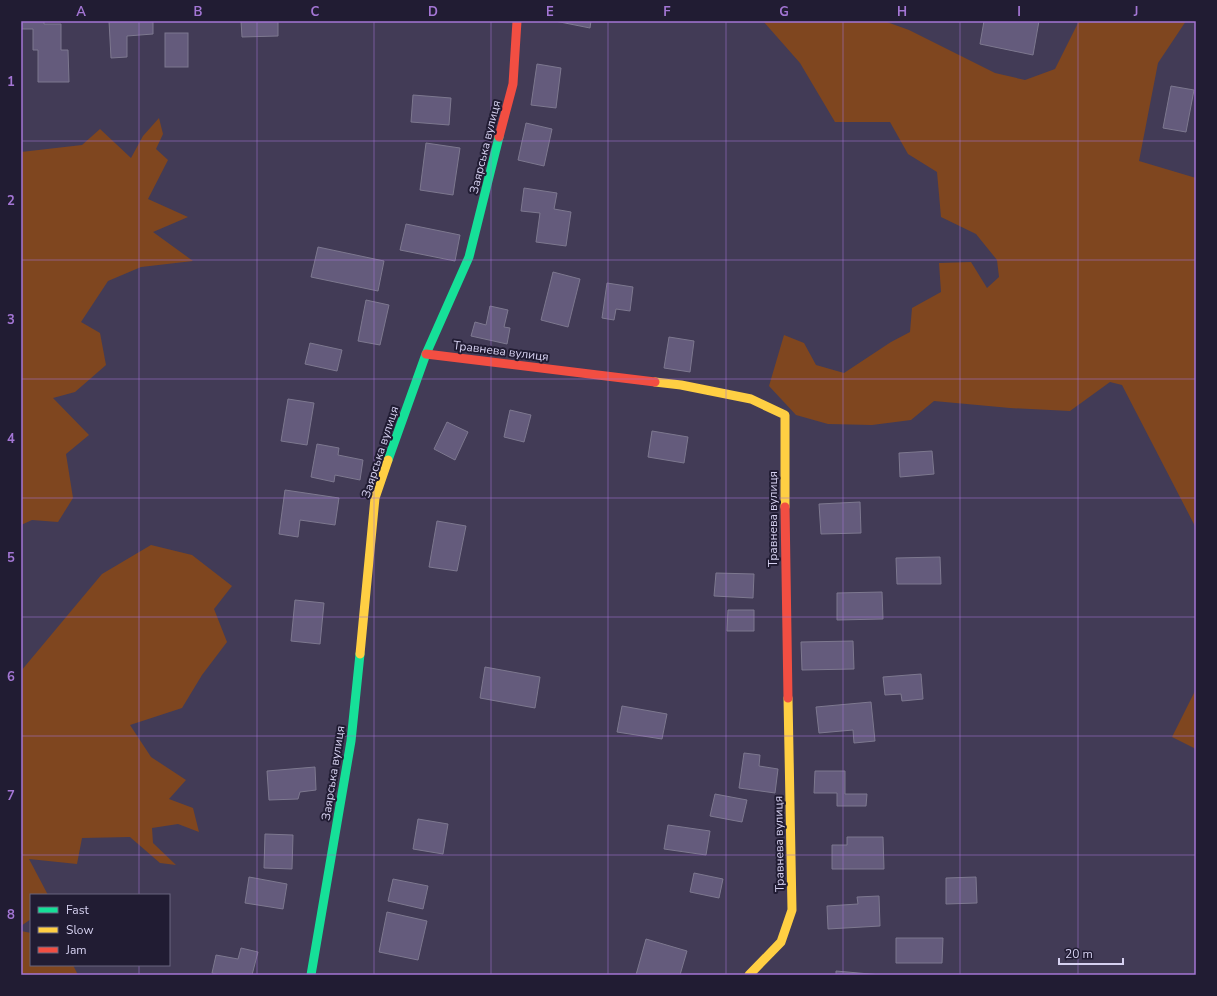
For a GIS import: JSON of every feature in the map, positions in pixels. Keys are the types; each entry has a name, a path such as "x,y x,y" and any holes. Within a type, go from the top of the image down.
{"street":[{"name":"Заярська вулиця","path":"311,975 351,741 375,498 426,354 469,257 513,84 517,21"},
{"name":"Травнева вулиця","path":"426,354 681,385 751,399 785,415 785,569 792,910 781,942 749,975"}],"shaded area":[{"path":"763,21 884,21 909,30 995,73 1025,80 1055,69 1079,21 1186,21 1158,63 1139,161 1196,178 1196,528 1122,385 1110,382 1070,411 1010,408 934,401 911,420 872,425 828,424 796,415 769,386 784,335 804,343 816,365 844,373 891,342 910,332 912,308 941,292 939,263 971,262 987,288 999,277 997,260 976,234 941,217 937,172 908,154 890,122 835,122 800,63"},
{"path":"159,118 163,134 156,149 168,160 148,199 188,217 153,232 193,261 141,267 108,281 81,322 100,333 106,365 75,392 53,398 89,435 66,454 73,498 58,522 32,520 21,525 21,152 82,145 100,129 131,158 143,136"},
{"path":"151,545 192,555 232,586 214,609 227,642 202,675 182,708 130,725 151,757 186,780 169,799 193,808 199,832 178,824 152,828 153,843 176,865 160,863 130,837 82,838 77,864 29,859 47,894 30,894 30,920 21,926 21,671 102,574"},
{"path":"1196,689 1196,749 1172,737"},
{"path":"21,931 30,933 30,966 74,966 78,975 21,975"}],"building":[{"path":"21,21 44,21 44,24 61,24 61,50 68,50 69,82 38,82 38,50 33,50 33,29 21,29"},
{"path":"109,21 153,21 153,34 127,36 127,57 111,58"},
{"path":"241,21 278,21 278,36 242,37"},
{"path":"555,21 591,21 590,28"},
{"path":"984,21 1039,21 1033,55 980,44"},
{"path":"165,33 188,33 188,67 165,67"},
{"path":"537,64 561,68 556,108 531,105"},
{"path":"1171,86 1194,90 1186,132 1163,128"},
{"path":"413,95 451,98 449,125 411,122"},
{"path":"526,123 552,129 544,166 518,160"},
{"path":"426,143 460,148 453,195 420,190"},
{"path":"524,188 557,193 554,209 571,212 566,246 536,242 540,213 521,211"},
{"path":"406,224 460,235 455,261 400,250"},
{"path":"318,247 384,261 378,291 311,277"},
{"path":"553,272 580,279 568,327 541,320"},
{"path":"607,283 633,287 630,311 616,309 614,320 602,318"},
{"path":"366,300 389,305 380,345 358,341"},
{"path":"490,306 508,310 504,327 510,328 507,344 471,336 475,322 486,325"},
{"path":"669,337 694,341 690,372 664,368"},
{"path":"310,343 342,350 337,371 305,364"},
{"path":"288,399 314,403 307,445 281,441"},
{"path":"510,410 531,415 524,442 504,437"},
{"path":"447,422 468,432 455,460 434,449"},
{"path":"652,431 688,437 684,463 648,457"},
{"path":"317,444 339,448 338,455 363,460 360,480 335,475 334,482 311,477"},
{"path":"932,451 934,474 900,477 899,453"},
{"path":"285,490 339,498 335,525 300,520 298,537 279,534"},
{"path":"860,502 861,533 821,534 819,504"},
{"path":"437,521 466,526 457,571 429,567"},
{"path":"940,557 941,584 897,584 896,558"},
{"path":"716,573 754,574 753,598 714,596"},
{"path":"882,592 883,619 837,620 837,593"},
{"path":"295,600 324,603 320,644 291,641"},
{"path":"728,610 754,610 754,631 727,631"},
{"path":"853,641 854,669 802,670 801,642"},
{"path":"485,667 540,677 535,708 480,698"},
{"path":"921,674 923,699 902,701 901,694 885,695 883,677"},
{"path":"871,702 875,741 854,743 853,730 819,733 816,707"},
{"path":"622,706 667,714 662,739 617,732"},
{"path":"744,753 760,755 759,766 778,769 775,793 739,788"},
{"path":"315,767 316,790 300,792 298,799 269,800 267,771"},
{"path":"815,771 845,771 845,794 867,794 866,806 837,806 837,793 814,793"},
{"path":"715,794 747,800 742,822 710,816"},
{"path":"418,819 448,824 443,854 413,849"},
{"path":"668,825 710,831 706,855 664,849"},
{"path":"265,834 293,835 292,869 264,868"},
{"path":"847,837 883,837 884,869 832,869 832,845 847,845"},
{"path":"694,873 723,879 719,898 690,892"},
{"path":"249,877 287,884 283,909 245,903"},
{"path":"976,877 977,903 946,904 946,878"},
{"path":"393,879 428,886 423,909 388,901"},
{"path":"879,896 880,926 828,929 827,906 858,904 857,897"},
{"path":"387,912 427,921 418,960 379,952"},
{"path":"896,938 943,938 942,963 896,963"},
{"path":"646,939 687,951 680,975 636,975"},
{"path":"241,948 258,952 252,975 220,975 212,973 216,955 238,959"},
{"path":"836,971 881,975 836,975"}],"traffic: fast":[{"path":"388,460 426,354 469,257 499,137"},
{"path":"311,975 351,741 360,654"}],"traffic: slow":[{"path":"655,382 681,385 751,399 785,415 785,507"},
{"path":"360,654 375,498 388,460"},
{"path":"749,975 781,942 792,910 788,698"}],"traffic: jam":[{"path":"499,137 513,84 517,21"},
{"path":"426,354 655,382"},
{"path":"785,507 788,698"}]}
